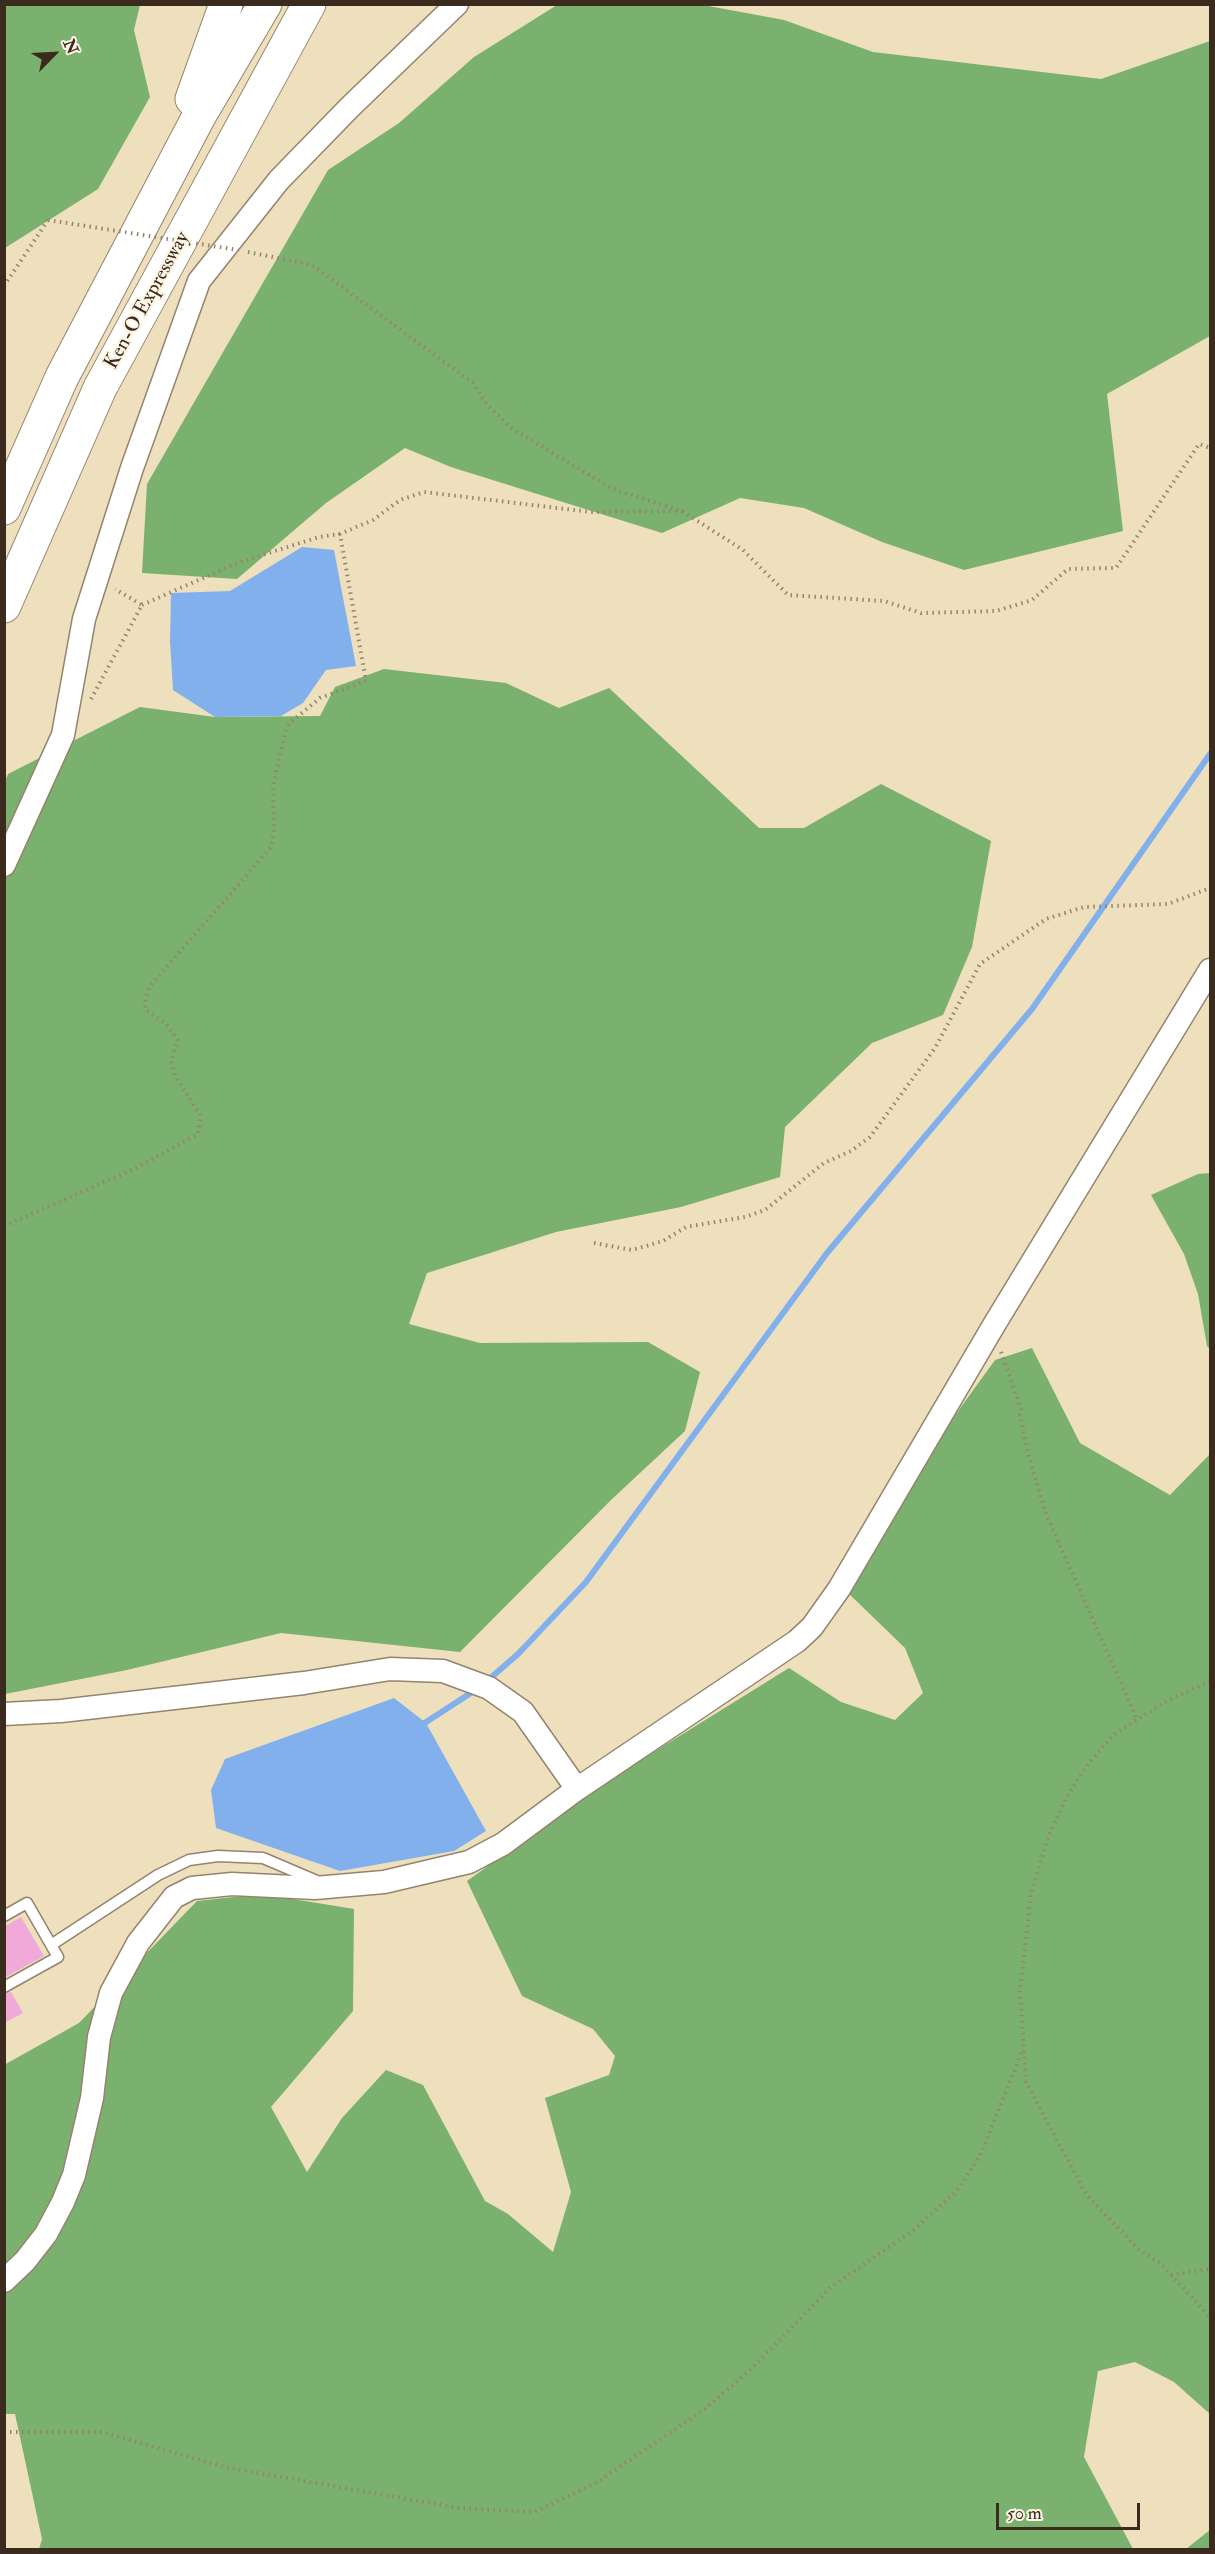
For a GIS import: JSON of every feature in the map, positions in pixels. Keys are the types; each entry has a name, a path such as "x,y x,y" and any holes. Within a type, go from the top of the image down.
{"highway":[{"path":"62,377 95,285 187,112 226,4"},
{"name":"Ken-O Expressway","path":"4,508 62,377 198,118 265,4"},
{"name":"Ken-O Expressway","path":"4,606 100,388 309,4"},
{"path":"244,123 284,84 333,4"}],"street":[{"path":"4,865 63,735 84,619 132,468 199,281 279,180 350,106 457,4"},
{"path":"4,2281 25,2261 46,2234 63,2202 74,2175 92,2098 99,2037 111,1993 156,1917 174,1897 192,1888 232,1884 334,1887 384,1882 469,1862 503,1844 577,1789 797,1641 812,1628 839,1589 920,1455 994,1325 1210,970"},
{"path":"4,1713 96,1707 304,1683 390,1669 443,1671 489,1688 523,1712 577,1789"}],"lane":[{"path":"51,1945 158,1875 189,1860 218,1856 263,1858 334,1887"},
{"path":"4,1916 27,1903 58,1957 4,1987"}],"path":[{"path":"4,286 48,220 238,250 312,266 473,383 487,405 514,430 613,489 682,511 743,550 788,595 884,601 921,613 996,611 1032,600 1068,569 1116,568 1200,444 1210,448"},
{"path":"90,702 142,605 237,563 319,537 339,534 373,520 400,500 424,492 591,512 682,511"},
{"path":"4,1226 134,1169 198,1134 201,1116 175,1076 171,1061 178,1040 166,1024 145,1009 149,987 271,847 274,830 273,786 286,729 312,702 366,681 339,534"},
{"path":"115,589 142,605"},
{"path":"594,1243 632,1250 663,1241 686,1227 745,1217 765,1210 824,1163 851,1151 870,1137 936,1048 980,964 1046,919 1084,907 1168,904 1210,888"},
{"path":"994,1325 1005,1369 1022,1411 1020,1415 1028,1453 1046,1514 1137,1720"},
{"path":"1210,1681 1165,1702 1113,1736 1086,1767 1066,1798 1047,1840 1031,1894 1020,1992 1026,2082 1086,2194 1138,2249 1160,2263 1210,2317"},
{"path":"4,2432 102,2432 224,2467 459,2508 534,2512 596,2483 705,2409 751,2369 831,2287 911,2232 956,2192 980,2156 1023,2049"},
{"path":"1171,2275 1210,2269"}],"green space":[{"path":"5,4 140,5 134,30 150,97 98,189 5,248"},
{"path":"557,5 703,5 784,20 873,52 1101,79 1210,41 1210,336 1107,394 1123,531 964,570 882,542 804,508 740,498 662,533 451,467 405,448 326,503 237,579 142,573 147,484 328,170 399,123 474,57"},
{"path":"384,669 506,683 559,708 609,688 759,828 804,828 881,784 991,841 972,947 943,1015 872,1043 785,1127 780,1177 681,1207 556,1232 427,1273 409,1324 480,1343 648,1342 700,1372 685,1431 611,1500 460,1652 281,1633 127,1670 5,1694 4,784 8,774 140,707 215,717 320,716 335,687"},
{"path":"1210,1173 1210,1349 1207,1346 1198,1294 1184,1254 1151,1195 1198,1174"},
{"path":"1032,1348 1080,1443 1170,1495 1210,1454 1210,2414 1174,2382 1135,2362 1098,2371 1084,2457 1133,2549 39,2549 42,2539 15,2414 5,2414 4,2065 79,2023 197,1901 262,1894 354,1909 353,2011 271,2107 307,2172 342,2118 386,2070 423,2085 485,2201 508,2214 553,2252 571,2192 545,2098 609,2075 615,2056 593,2029 522,1996 467,1881 607,1781 789,1668 841,1702 895,1720 923,1693 905,1648 845,1590 940,1436 995,1360"},
{"path":"1210,2530 1210,2549 1186,2549 1201,2537"}],"water":[{"path":"302,547 334,550 356,666 326,670 303,703 281,716 215,717 173,690 170,641 171,593 230,591"},
{"path":"394,1698 426,1723 486,1831 454,1851 340,1871 216,1828 211,1790 225,1759"}],"building":[{"path":"21,1917 44,1956 4,1978 4,1927"},
{"path":"11,1992 23,2013 4,2023 4,1994"}],"waterway":[{"path":"487,1681 518,1654 586,1582 827,1253 1032,1009 1210,754"},
{"path":"420,1726 477,1689"}]}
